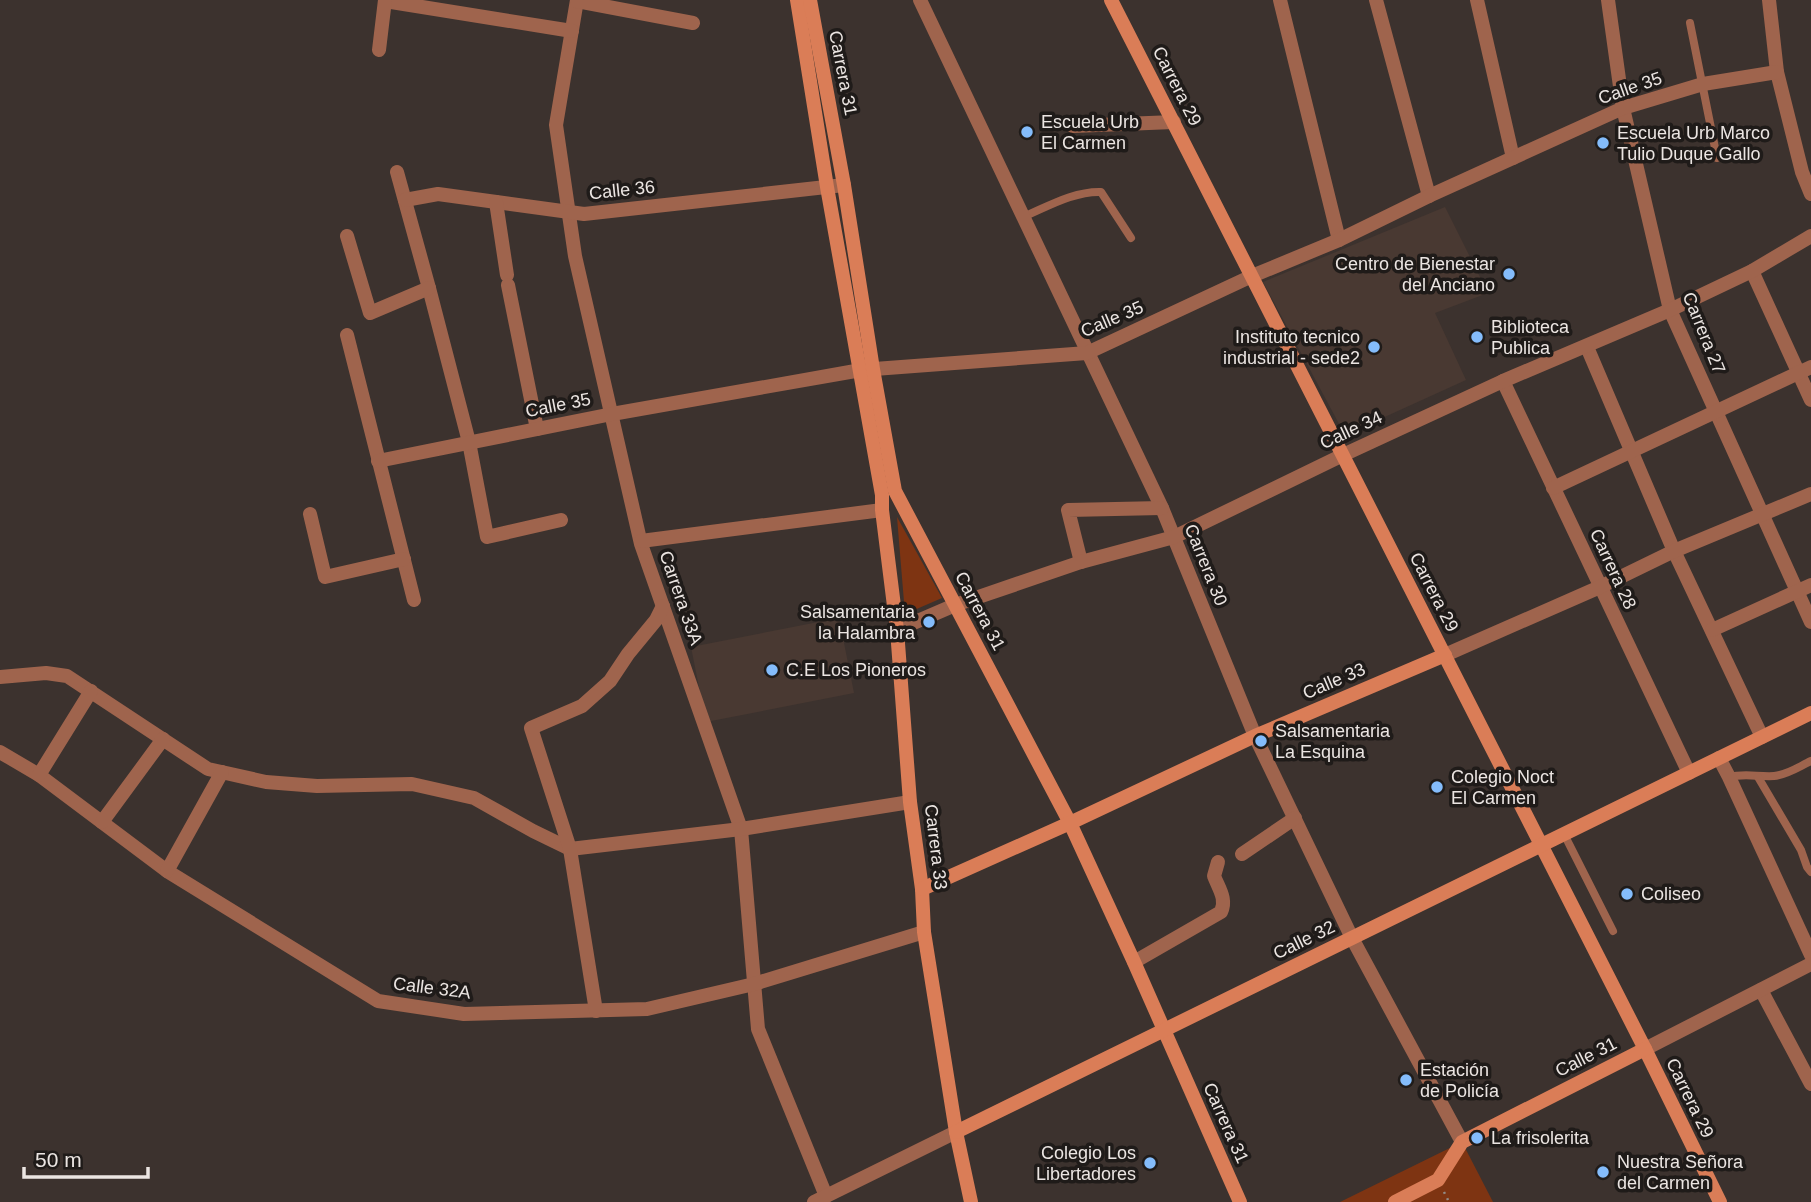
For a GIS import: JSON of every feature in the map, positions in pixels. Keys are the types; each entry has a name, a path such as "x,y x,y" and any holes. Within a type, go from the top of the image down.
{"main road":[{"name":"Carrera 31","path":"797,0 827,187 895,491 1070,823 1240,1202"},
{"name":"Carrera 31","path":"810,0 844,185 882,495"},
{"name":"Carrera 29","path":"1111,0 1645,1049 1720,1202"},
{"name":"Carrera 33","path":"882,495 924,932 956,1132 971,1202"},
{"name":"Calle 33","path":"922,890 1255,736 1445,655"},
{"name":"Calle 32","path":"956,1132 1811,713"},
{"name":"Calle 31","path":"1462,1142 1645,1049"},
{"path":"1395,1202 1438,1180 1462,1142"}],"street":[{"path":"379,50 385,0 572,31"},
{"path":"577,0 693,23"},
{"name":"Carrera 33A","path":"577,0 556,125 575,256 641,541 741,829 758,1029 820,1199"},
{"name":"Carrera 30","path":"920,0 1162,508 1255,736 1352,938 1462,1142"},
{"path":"1280,0 1339,240"},
{"path":"1376,0 1429,196"},
{"path":"1477,0 1513,158"},
{"name":"Carrera 27","path":"1608,0 1623,108 1670,310 1762,513 1804,588 1811,622"},
{"path":"1769,0 1777,72 1802,172 1811,194"},
{"name":"Calle 35","path":"378,461 612,414 867,370 1087,353 1623,108 1703,85 1777,72"},
{"path":"1073,126 1174,122"},
{"path":"397,172 469,442 487,537 561,520"},
{"name":"Calle 36","path":"405,200 438,194 584,214 844,185"},
{"path":"496,202 537,429"},
{"path":"347,236 370,313 429,288"},
{"name":"Calle 34","path":"897,630 956,605 1081,562 1174,537 1503,381 1670,310 1752,271 1811,236"},
{"path":"1752,271 1801,367 1809,396"},
{"path":"347,335 414,600"},
{"path":"1587,347 1674,551 1762,737"},
{"path":"1553,488 1801,367"},
{"name":"Carrera 28","path":"1503,381 1689,772"},
{"name":"Calle 33","path":"1445,655 1600,587 1674,551 1811,494"},
{"path":"1081,562 1068,510 1162,508"},
{"path":"641,541 882,510"},
{"path":"310,514 325,578 404,559"},
{"path":"1712,631 1804,588"},
{"path":"596,1011 570,849 531,728 582,706 610,681 656,620 663,606"},
{"path":"0,677 46,673 66,676 208,769 266,782 317,786 412,783 474,798 570,849 741,829 910,802"},
{"path":"39,775 91,691"},
{"path":"102,822 163,739"},
{"name":"Calle 32A","path":"0,752 39,775 167,871 378,1001 464,1014 647,1009 754,984 924,932"},
{"path":"1719,758 1811,955"},
{"path":"167,871 222,772"},
{"path":"1242,854 1295,818"},
{"path":"1134,962 1222,912 1224,898 1214,876 1218,862"},
{"name":"Calle 31","path":"1645,1049 1811,964"},
{"path":"1761,990 1811,1084"},
{"name":"Calle 32","path":"820,1199 956,1132"}],"lane":[{"path":"1690,23 1717,158"},
{"path":"1023,217 1079,194 1101,192 1131,238"},
{"path":"1729,777 1741,774 1778,776 1809,762 1811,772"},
{"path":"1758,777 1811,872"},
{"path":"1564,834 1613,931"}],"shaded area":[{"name":"Instituto tecnico industrial - sede2","path":"1445,207 1488,293 1435,313 1466,380 1345,435 1263,282"},
{"path":"897,517 942,598 905,614"},
{"name":"C.E Los Pioneros","path":"839,618 854,693 706,722 691,647"},
{"path":"1462,1142 1493,1202 1340,1202"}],"place":[{"name":"Escuela Urb El Carmen","path":"1027,132"},
{"name":"Escuela Urb Marco Tulio Duque Gallo","path":"1603,143"},
{"name":"Centro de Bienestar del Anciano","path":"1509,274"},
{"name":"Biblioteca Publica","path":"1477,337"},
{"name":"Instituto tecnico industrial - sede2","path":"1374,347"},
{"name":"Salsamentaria la Halambra","path":"929,622"},
{"name":"C.E Los Pioneros","path":"772,670"},
{"name":"Salsamentaria La Esquina","path":"1261,741"},
{"name":"Colegio Noct El Carmen","path":"1437,787"},
{"name":"Coliseo","path":"1627,894"},
{"name":"Estación de Policía","path":"1406,1080"},
{"name":"La frisolerita","path":"1477,1138"},
{"name":"Colegio Los Libertadores","path":"1150,1163"},
{"name":"Nuestra Señora del Carmen","path":"1603,1172"}]}
